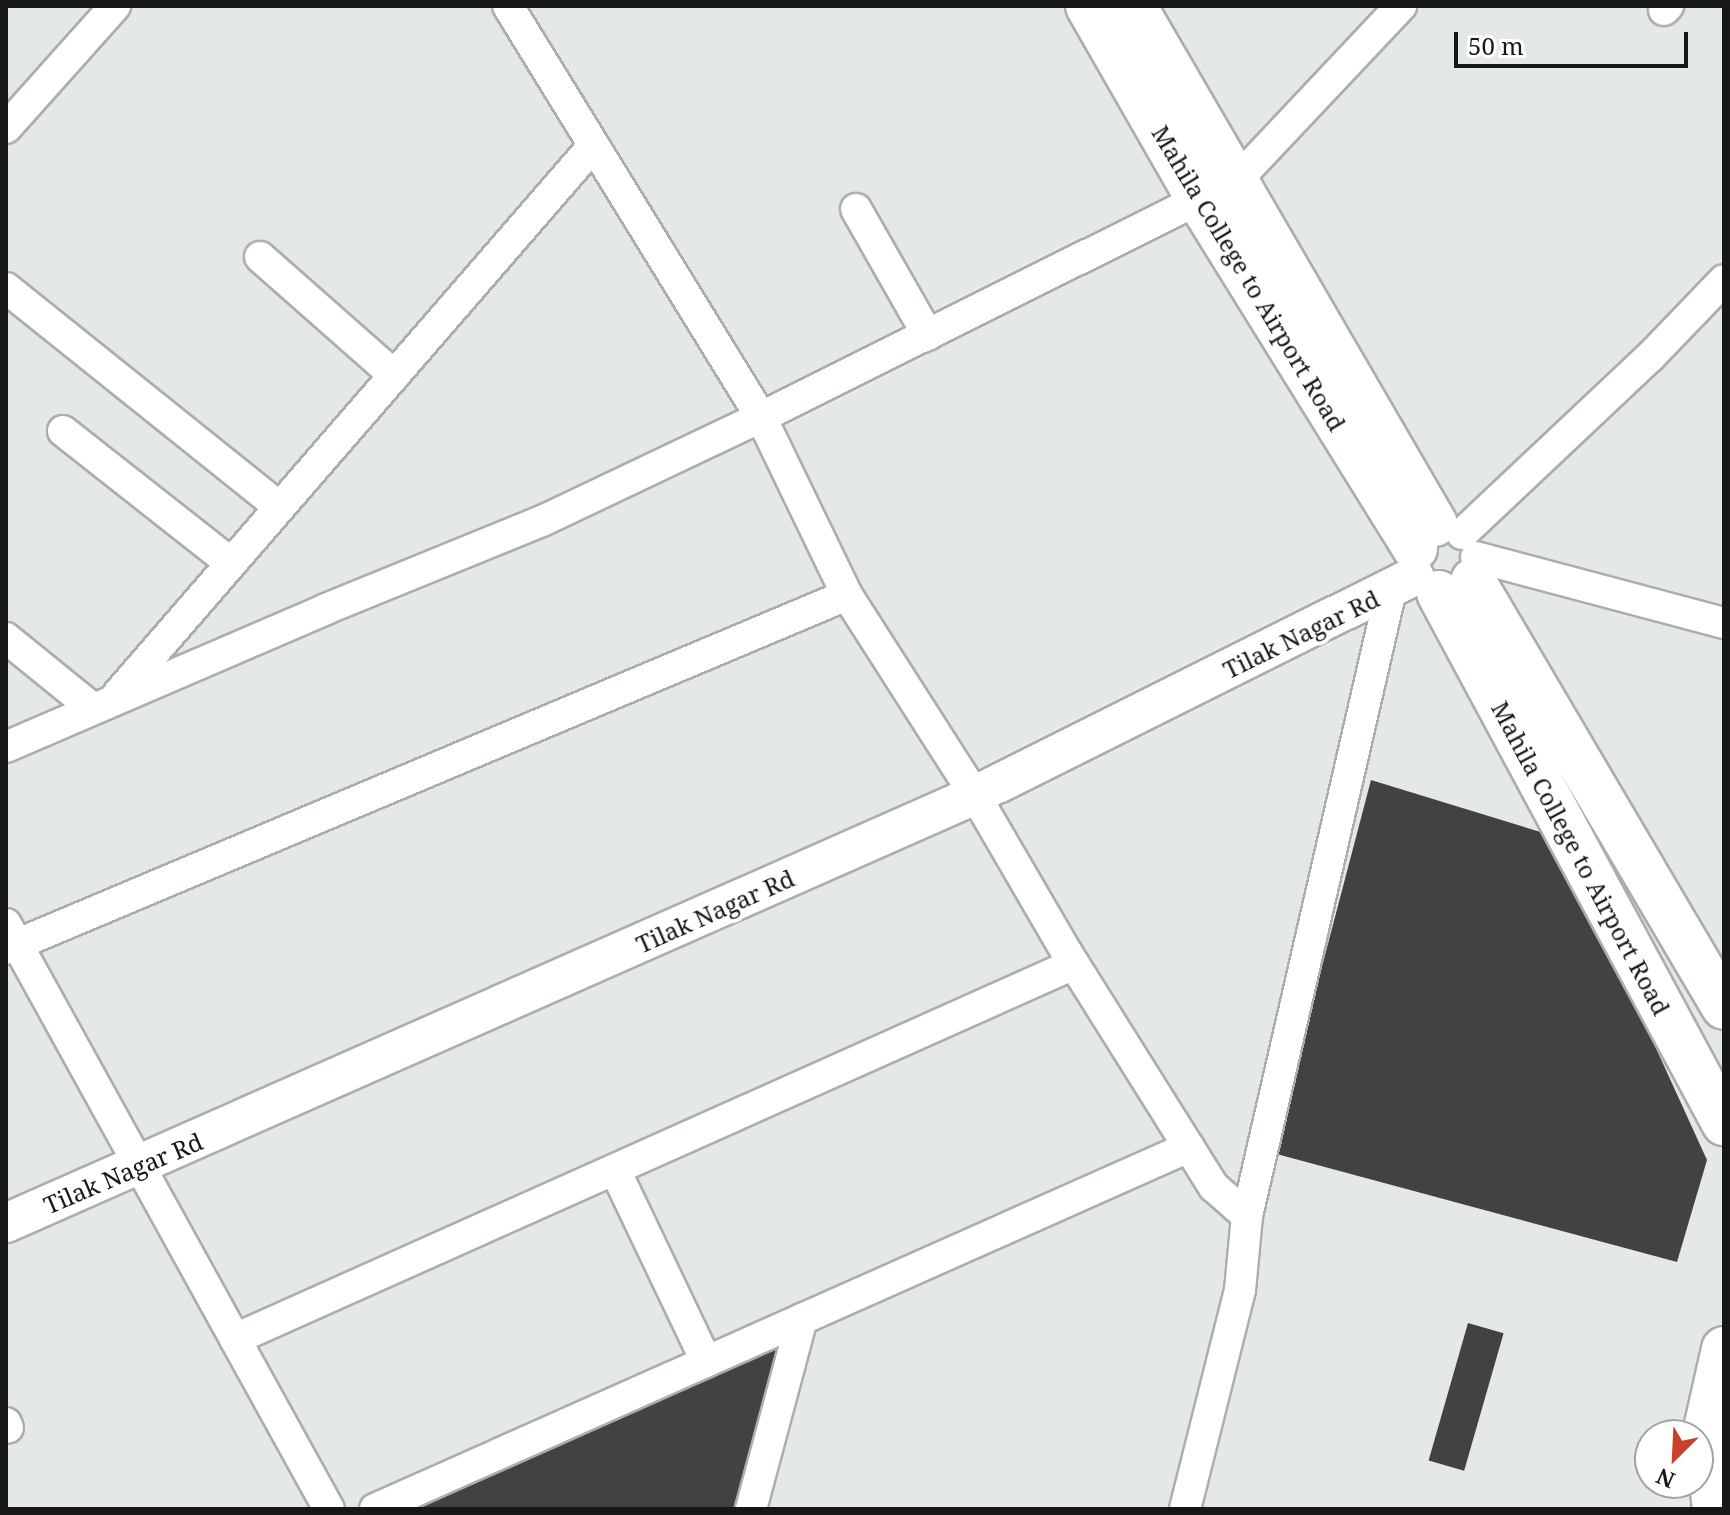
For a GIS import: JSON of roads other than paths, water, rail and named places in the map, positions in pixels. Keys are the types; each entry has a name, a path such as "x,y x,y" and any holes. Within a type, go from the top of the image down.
{"main road":[{"name":"Mahila College to Airport Road","path":"1088,6 1218,191 1438,563 1724,1007"},
{"name":"Mahila College to Airport Road","path":"1134,6 1218,191"},
{"name":"Mahila College to Airport Road","path":"1438,563 1724,1123"},
{"path":"1715,1509 1706,1429 1724,1349"}],"street":[{"path":"6,128 115,6"},
{"path":"6,747 103,703 542,521 761,417 1218,191 1401,6"},
{"path":"517,9 593,146 761,417 847,595 975,795 1074,964 1214,1187 1247,1216"},
{"path":"103,703 231,563 593,146"},
{"path":"856,209 928,335"},
{"path":"260,257 394,375"},
{"path":"1185,1509 1240,1290 1247,1216 1438,563 1649,358 1724,280"},
{"path":"6,288 279,507"},
{"path":"63,431 231,563"},
{"path":"1438,563 1724,623"},
{"name":"Tilak Nagar Rd","path":"6,1223 139,1167 975,795 1438,563"},
{"path":"329,1509 10,939 847,595"},
{"path":"6,638 103,703"},
{"path":"235,1339 1074,964"},
{"path":"375,1509 1189,1147"},
{"path":"615,1170 706,1361"},
{"path":"751,1509 802,1319"}]}
